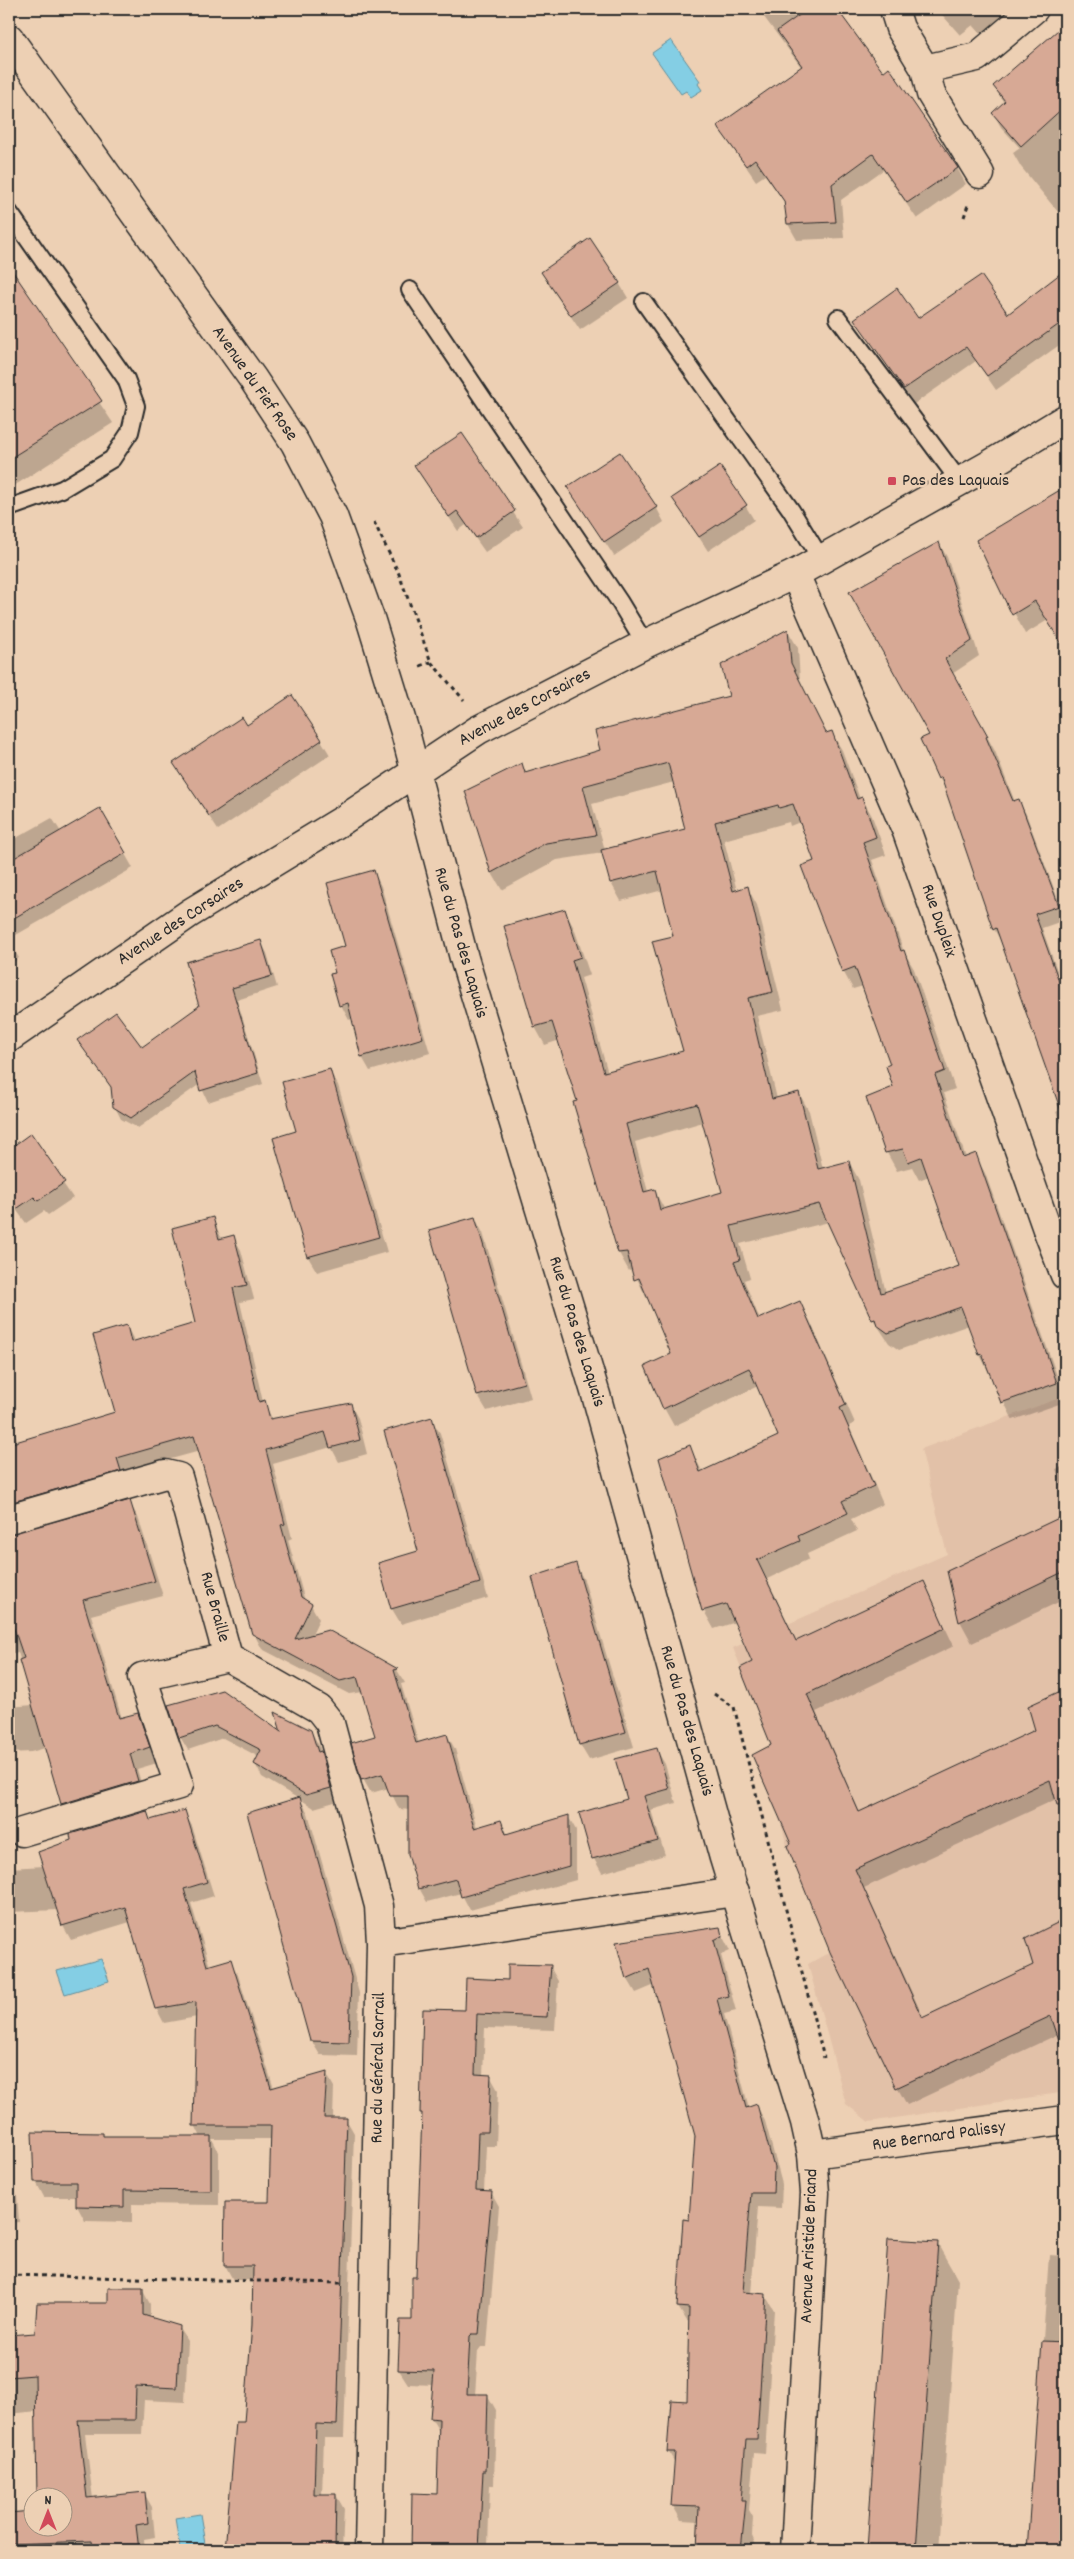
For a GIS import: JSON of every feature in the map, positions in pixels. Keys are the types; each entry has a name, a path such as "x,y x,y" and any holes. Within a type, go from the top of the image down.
{"street":[{"path":"894,9 900,28 925,69 931,94 980,174"},
{"path":"925,69 977,57 1034,9"},
{"name":"Avenue du Fief Rose","path":"9,38 253,379 295,443 333,516 372,621 415,772"},
{"name":"Avenue des Corsaires","path":"9,1038 190,913 343,820 478,730 645,644 795,574 960,482 1065,419"},
{"name":"Rue Dupleix","path":"795,574 907,832 1056,1225 1065,1275"},
{"name":"Rue du Pas des Laquais","path":"415,772 464,958 596,1396 734,1892"},
{"name":"Rue Braille","path":"9,1519 165,1474 178,1478 228,1657 318,1709 330,1723 380,1906 381,1943"},
{"path":"22,1832 179,1786 142,1677 228,1657"},
{"path":"381,1943 734,1892"},
{"name":"Avenue Aristide Briand","path":"734,1892 805,2122 812,2154 815,2193 794,2550"},
{"name":"Rue du Général Sarrail","path":"369,2550 381,1943"},
{"name":"Rue Bernard Palissy","path":"812,2154 1065,2120"}],"lane":[{"path":"9,212 126,379 136,406 130,432 112,459 62,489 9,508"},
{"path":"410,290 619,601 645,644"},
{"path":"644,302 792,510 821,559"},
{"path":"838,318 960,482"}],"path":[{"path":"399,574 431,662 460,694 478,730"},
{"path":"9,2275 374,2284"}],"shaded area":[{"path":"1065,1396 1065,2092 869,2122 846,2104 808,1964 830,1952 787,1846 779,1816 752,1755 773,1744 733,1648 947,1554 921,1449"}],"water":[{"path":"671,40 700,81 698,84 702,90 691,97 686,91 681,94 652,53"},
{"path":"101,1959 109,1981 65,1994 57,1971"},
{"path":"200,2514 206,2550 180,2550 175,2518"}],"building":[{"path":"808,9 837,9 883,72 889,67 958,168 907,203 873,154 832,184 836,222 787,224 784,201 755,159 746,166 717,126 802,66 777,31"},
{"path":"1065,24 1065,106 1021,146 992,113 1005,101 993,86"},
{"path":"590,238 620,283 571,316 541,272"},
{"path":"9,266 102,401 9,459"},
{"path":"1065,270 1065,320 987,376 966,347 904,389 854,319 897,288 918,318 981,275 1008,314"},
{"path":"462,433 515,511 476,538 457,511 449,517 414,465"},
{"path":"620,452 657,507 604,542 567,487"},
{"path":"720,466 747,505 699,537 672,498"},
{"path":"1065,487 1065,649 1035,601 1012,615 976,540"},
{"path":"939,542 972,641 945,659 988,736 986,737 1013,801 1019,799 1059,906 1035,914 1065,998 1065,1111 1061,1111 996,928 993,930 941,777 938,779 920,739 929,735 849,592"},
{"path":"788,629 791,663 826,733 832,731 857,799 862,797 876,837 863,842 901,951 904,950 945,1071 935,1075 963,1158 976,1153 1057,1383 1001,1403 982,1354 979,1355 961,1307 888,1333 877,1325 875,1319 872,1320 819,1204 731,1226 740,1260 734,1262 758,1319 800,1301 846,1405 840,1408 874,1486 842,1501 848,1513 798,1536 800,1541 757,1560 796,1641 924,1581 945,1628 807,1694 859,1812 1035,1730 1028,1706 1065,1689 1065,1804 1057,1805 1050,1780 855,1869 922,2018 1033,1965 1025,1939 1065,1919 1065,2042 1060,2043 1051,2016 896,2088 830,1952 787,1846 791,1844 752,1755 771,1745 740,1668 752,1662 726,1604 702,1611 659,1458 690,1445 700,1472 778,1436 749,1368 663,1409 645,1366 671,1354 639,1278 634,1280 627,1252 618,1253 573,1102 577,1101 552,1022 534,1027 504,926 565,909 581,957 572,960 604,1072 683,1051 652,941 673,936 657,871 610,883 601,850 685,829 668,763 583,786 596,835 546,843 491,873 465,791 522,763 525,773 600,750 595,731 729,696 721,665","holes":["793,804 814,861 801,866 842,972 855,967 890,1064 886,1066 893,1087 866,1098 885,1153 903,1149 908,1162 921,1157 959,1266 881,1293 849,1161 818,1169 799,1092 772,1099 748,998 773,992 748,886 733,891 715,822 778,805 779,808","697,1104 722,1192 660,1210 655,1189 644,1192 626,1124"]},
{"path":"292,695 322,740 209,816 173,763 242,717 247,725"},
{"path":"100,808 126,853 9,921 9,861"},
{"path":"374,870 423,1038 361,1057 348,1003 339,1006 330,974 335,973 329,951 345,946 327,883"},
{"path":"261,940 272,976 232,988 258,1073 200,1091 195,1072 131,1118 113,1107 111,1087 77,1040 116,1012 142,1047 199,1006 186,962"},
{"path":"330,1069 379,1237 307,1257 273,1138 296,1131 282,1082"},
{"path":"31,1133 65,1182 38,1201 34,1197 9,1214 9,1149"},
{"path":"213,1217 219,1239 234,1235 247,1285 233,1288 259,1402 265,1400 270,1419 351,1403 360,1440 330,1448 325,1432 266,1450 285,1524 281,1525 301,1597 312,1604 295,1639 328,1630 398,1669 394,1670 416,1743 447,1734 474,1828 501,1820 506,1834 569,1815 569,1866 461,1897 456,1879 418,1889 408,1854 408,1796 390,1796 382,1774 361,1780 351,1743 375,1736 357,1677 340,1681 252,1634 194,1436 117,1458 121,1471 9,1503 9,1444 115,1412 93,1335 127,1325 131,1342 195,1323 172,1228"},
{"path":"475,1217 524,1383 477,1396 429,1230"},
{"path":"432,1417 480,1583 391,1609 378,1563 418,1551 384,1431"},
{"path":"130,1500 155,1581 83,1600 119,1718 138,1713 150,1747 130,1754 138,1781 61,1804 19,1660 24,1658 9,1614 9,1534"},
{"path":"1065,1515 1065,1571 959,1622 947,1571"},
{"path":"576,1563 626,1732 579,1745 532,1577"},
{"path":"222,1690 281,1732 275,1712 311,1730 318,1752 321,1751 331,1788 306,1795 254,1764 261,1750 215,1726 179,1738 168,1705"},
{"path":"657,1748 669,1789 644,1796 658,1841 592,1859 579,1813 627,1799 615,1759"},
{"path":"300,1797 351,1977 349,2042 310,2041 247,1813"},
{"path":"185,1810 207,1882 184,1889 207,1966 231,1959 271,2088 327,2072 324,2118 347,2118 337,2425 316,2424 314,2494 336,2494 335,2550 225,2550 236,2422 244,2422 252,2325 253,2266 224,2266 225,2202 269,2202 271,2126 193,2126 196,2002 155,2009 125,1907 62,1926 38,1852 71,1840 70,1834 147,1811 150,1820"},
{"path":"720,1927 722,1936 714,1940 729,1996 717,1999 746,2108 757,2104 774,2168 773,2193 751,2193 743,2292 766,2294 757,2439 746,2439 741,2501 746,2501 741,2550 697,2550 699,2507 671,2506 675,2452 667,2452 671,2400 687,2401 689,2308 677,2307 683,2219 689,2220 695,2136 649,1969 626,1979 616,1942"},
{"path":"508,1964 551,1965 547,2017 477,2014 475,2074 491,2075 488,2132 478,2132 476,2190 492,2191 479,2334 472,2334 470,2336 467,2394 488,2394 486,2471 483,2471 479,2550 411,2550 412,2493 437,2494 439,2419 430,2418 434,2371 398,2370 400,2320 412,2320 412,2277 416,2277 422,2113 420,2113 423,2009 465,2010 466,1978 508,1980"},
{"path":"32,2132 103,2133 103,2136 211,2136 211,2191 124,2190 124,2207 76,2206 76,2182 34,2182"},
{"path":"888,2239 938,2242 916,2550 867,2550"},
{"path":"108,2288 143,2288 143,2315 180,2326 177,2388 136,2386 135,2420 78,2420 87,2498 145,2492 148,2523 136,2525 139,2550 93,2550 92,2541 9,2544 9,2513 22,2512 22,2536 72,2536 72,2486 37,2486 35,2375 9,2377 9,2335 35,2333 37,2303 108,2303"},
{"path":"1042,2341 1065,2342 1065,2550 1027,2550"}],"place":[{"name":"Pas des Laquais","path":"892,481"}]}
